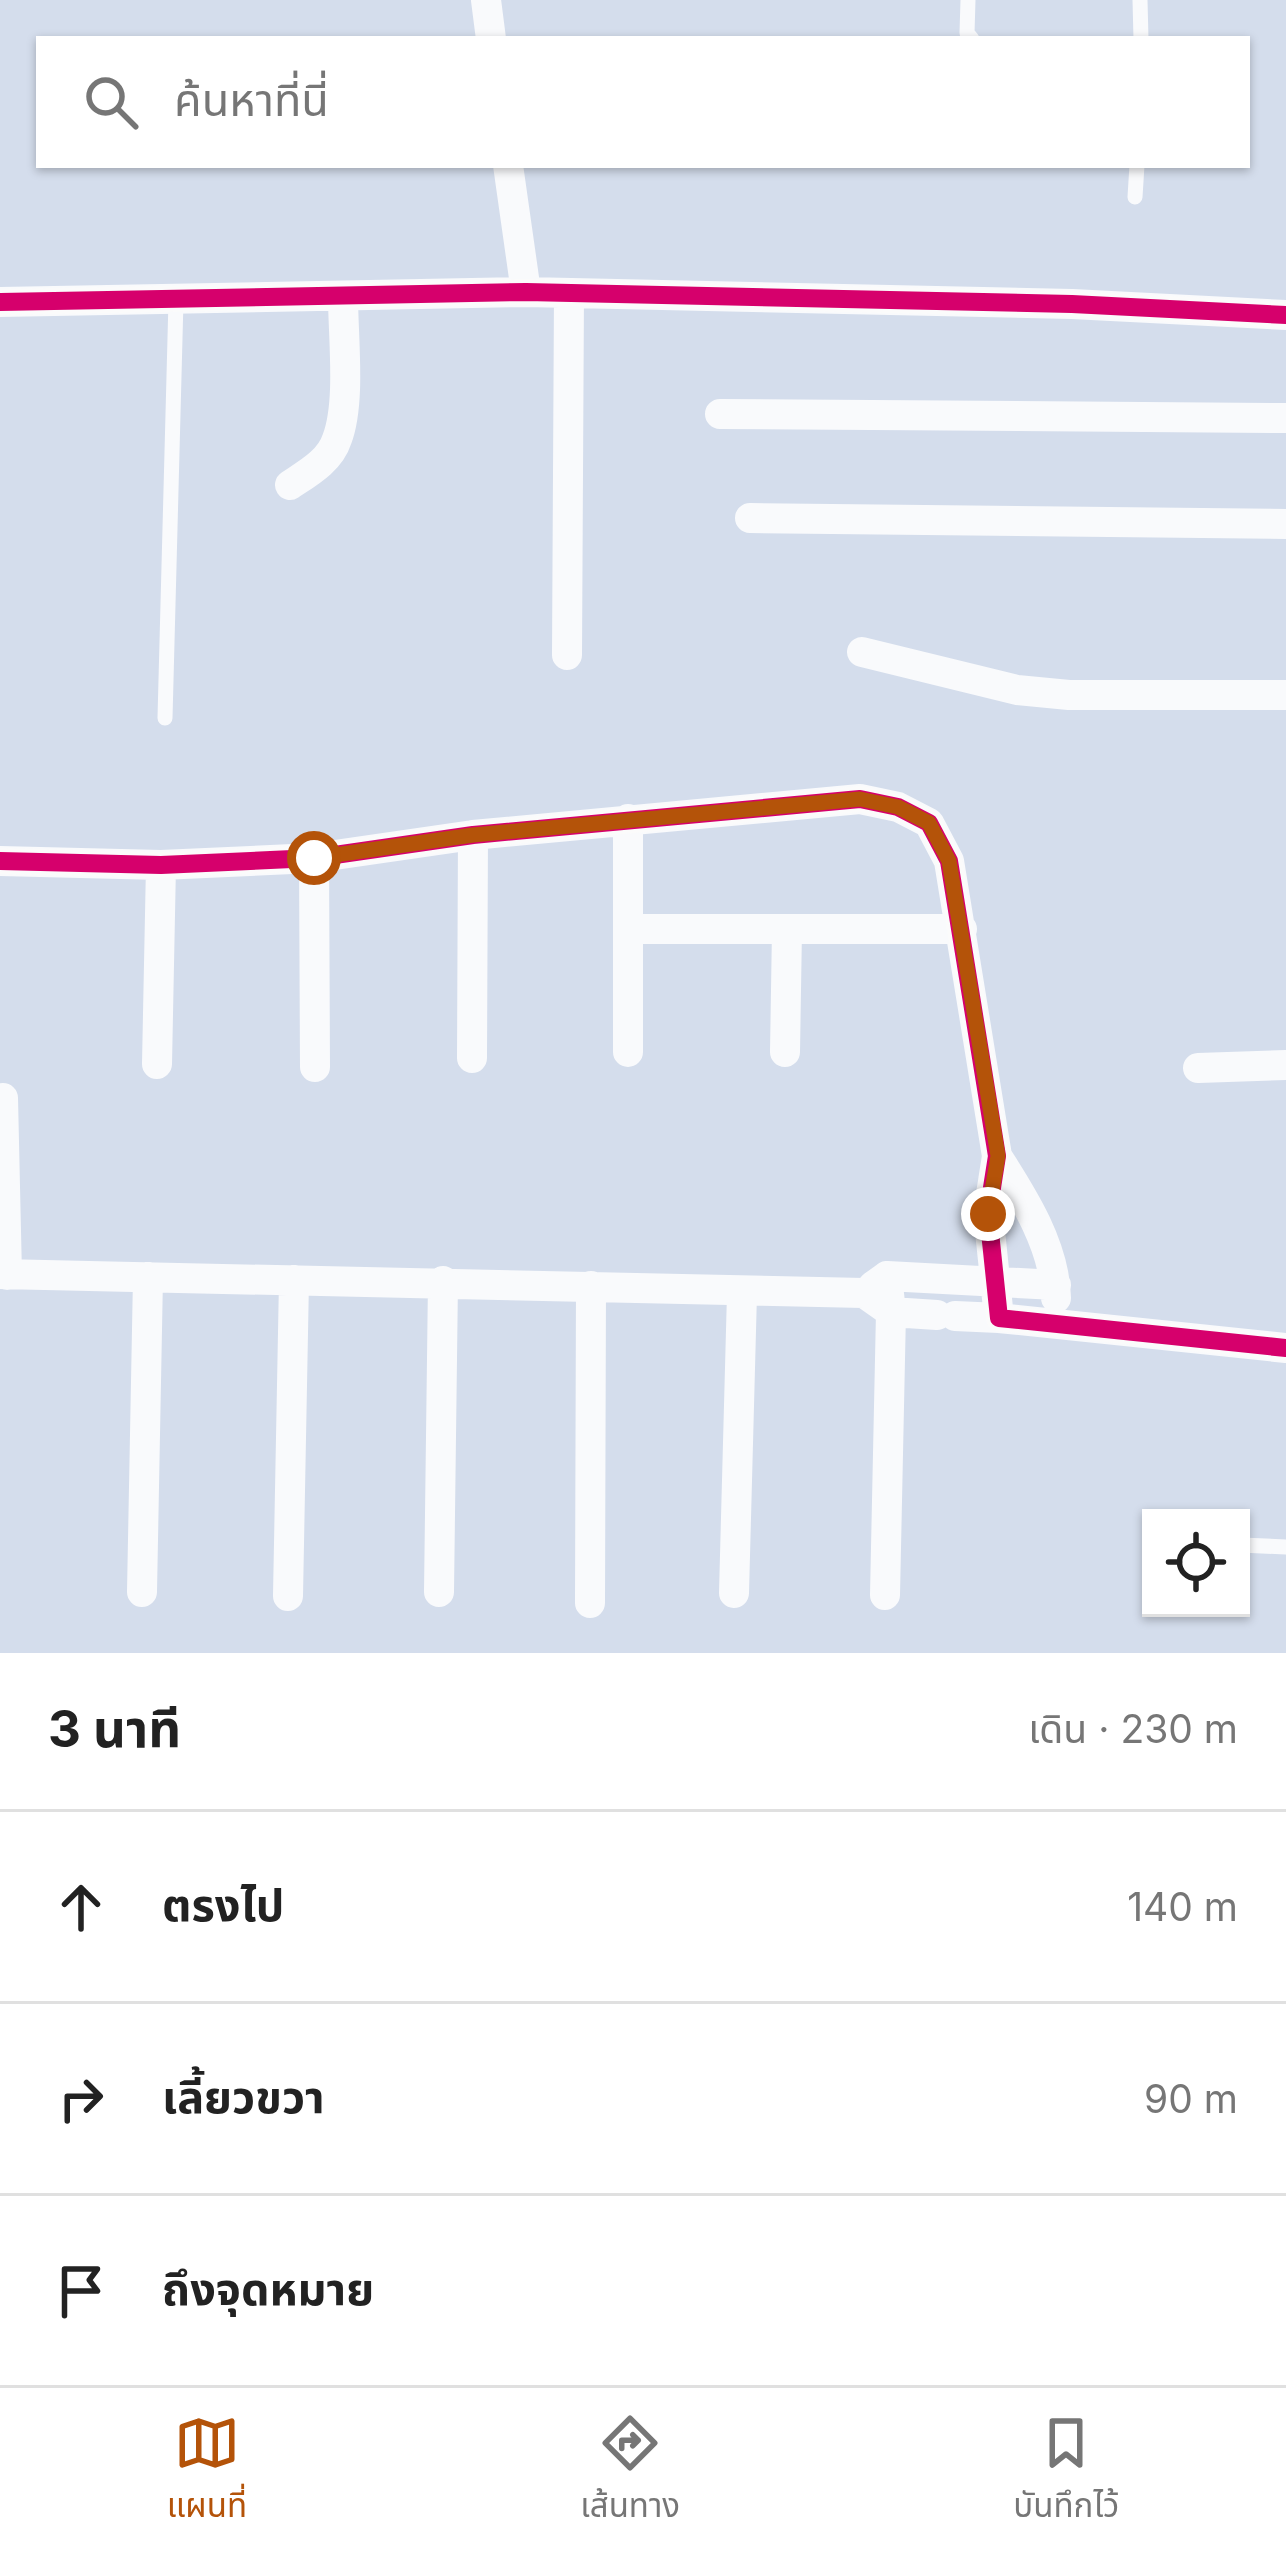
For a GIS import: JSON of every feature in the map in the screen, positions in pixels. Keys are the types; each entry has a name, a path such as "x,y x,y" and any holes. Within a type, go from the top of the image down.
{"street":[{"path":"486,0 491,36"},
{"path":"508,168 526,292"},
{"path":"0,302 526,292 1072,304 1286,315"},
{"path":"567,655 568,293"},
{"path":"290,485 325,460 338,439 343,401 343,296"},
{"path":"720,414 1286,418"},
{"path":"750,518 1286,524"},
{"path":"862,652 1017,690 1069,695 1286,695"},
{"path":"0,861 161,865 314,858 628,818 860,799 898,807 929,823 949,861 998,1156 989,1222 999,1318"},
{"path":"628,818 628,1052"},
{"path":"472,1058 473,835"},
{"path":"314,858 315,1066"},
{"path":"158,1064 161,865"},
{"path":"630,929 962,929"},
{"path":"785,1052 787,929"},
{"path":"1198,1068 1286,1065"},
{"path":"3,1098 4,1275 442,1282 742,1293 994,1279 1056,1285"},
{"path":"998,1156 1029,1207 1056,1285 1057,1322"},
{"path":"142,1592 148,1277"},
{"path":"288,1596 295,1280"},
{"path":"439,1592 442,1282"},
{"path":"876,1284 891,1312 885,1595"},
{"path":"590,1604 591,1286"},
{"path":"734,1593 742,1293"},
{"path":"891,1312 1057,1322 1286,1348"}],"lane":[{"path":"968,0 970,36"},
{"path":"1140,0 1141,36"},
{"path":"1136,196 1137,168"},
{"path":"165,718 176,300"},
{"path":"1250,1545 1286,1547"}],"cycle path":[{"path":"0,302 526,292 1072,304 1286,315"},
{"path":"0,861 161,865 314,858 473,835 860,799 898,807 929,823 949,861 997,1156 988,1213 999,1318 1286,1348"}],"route":[{"path":"314,858 628,818 860,799 898,807 929,823 949,861 998,1156 988,1214"}]}
